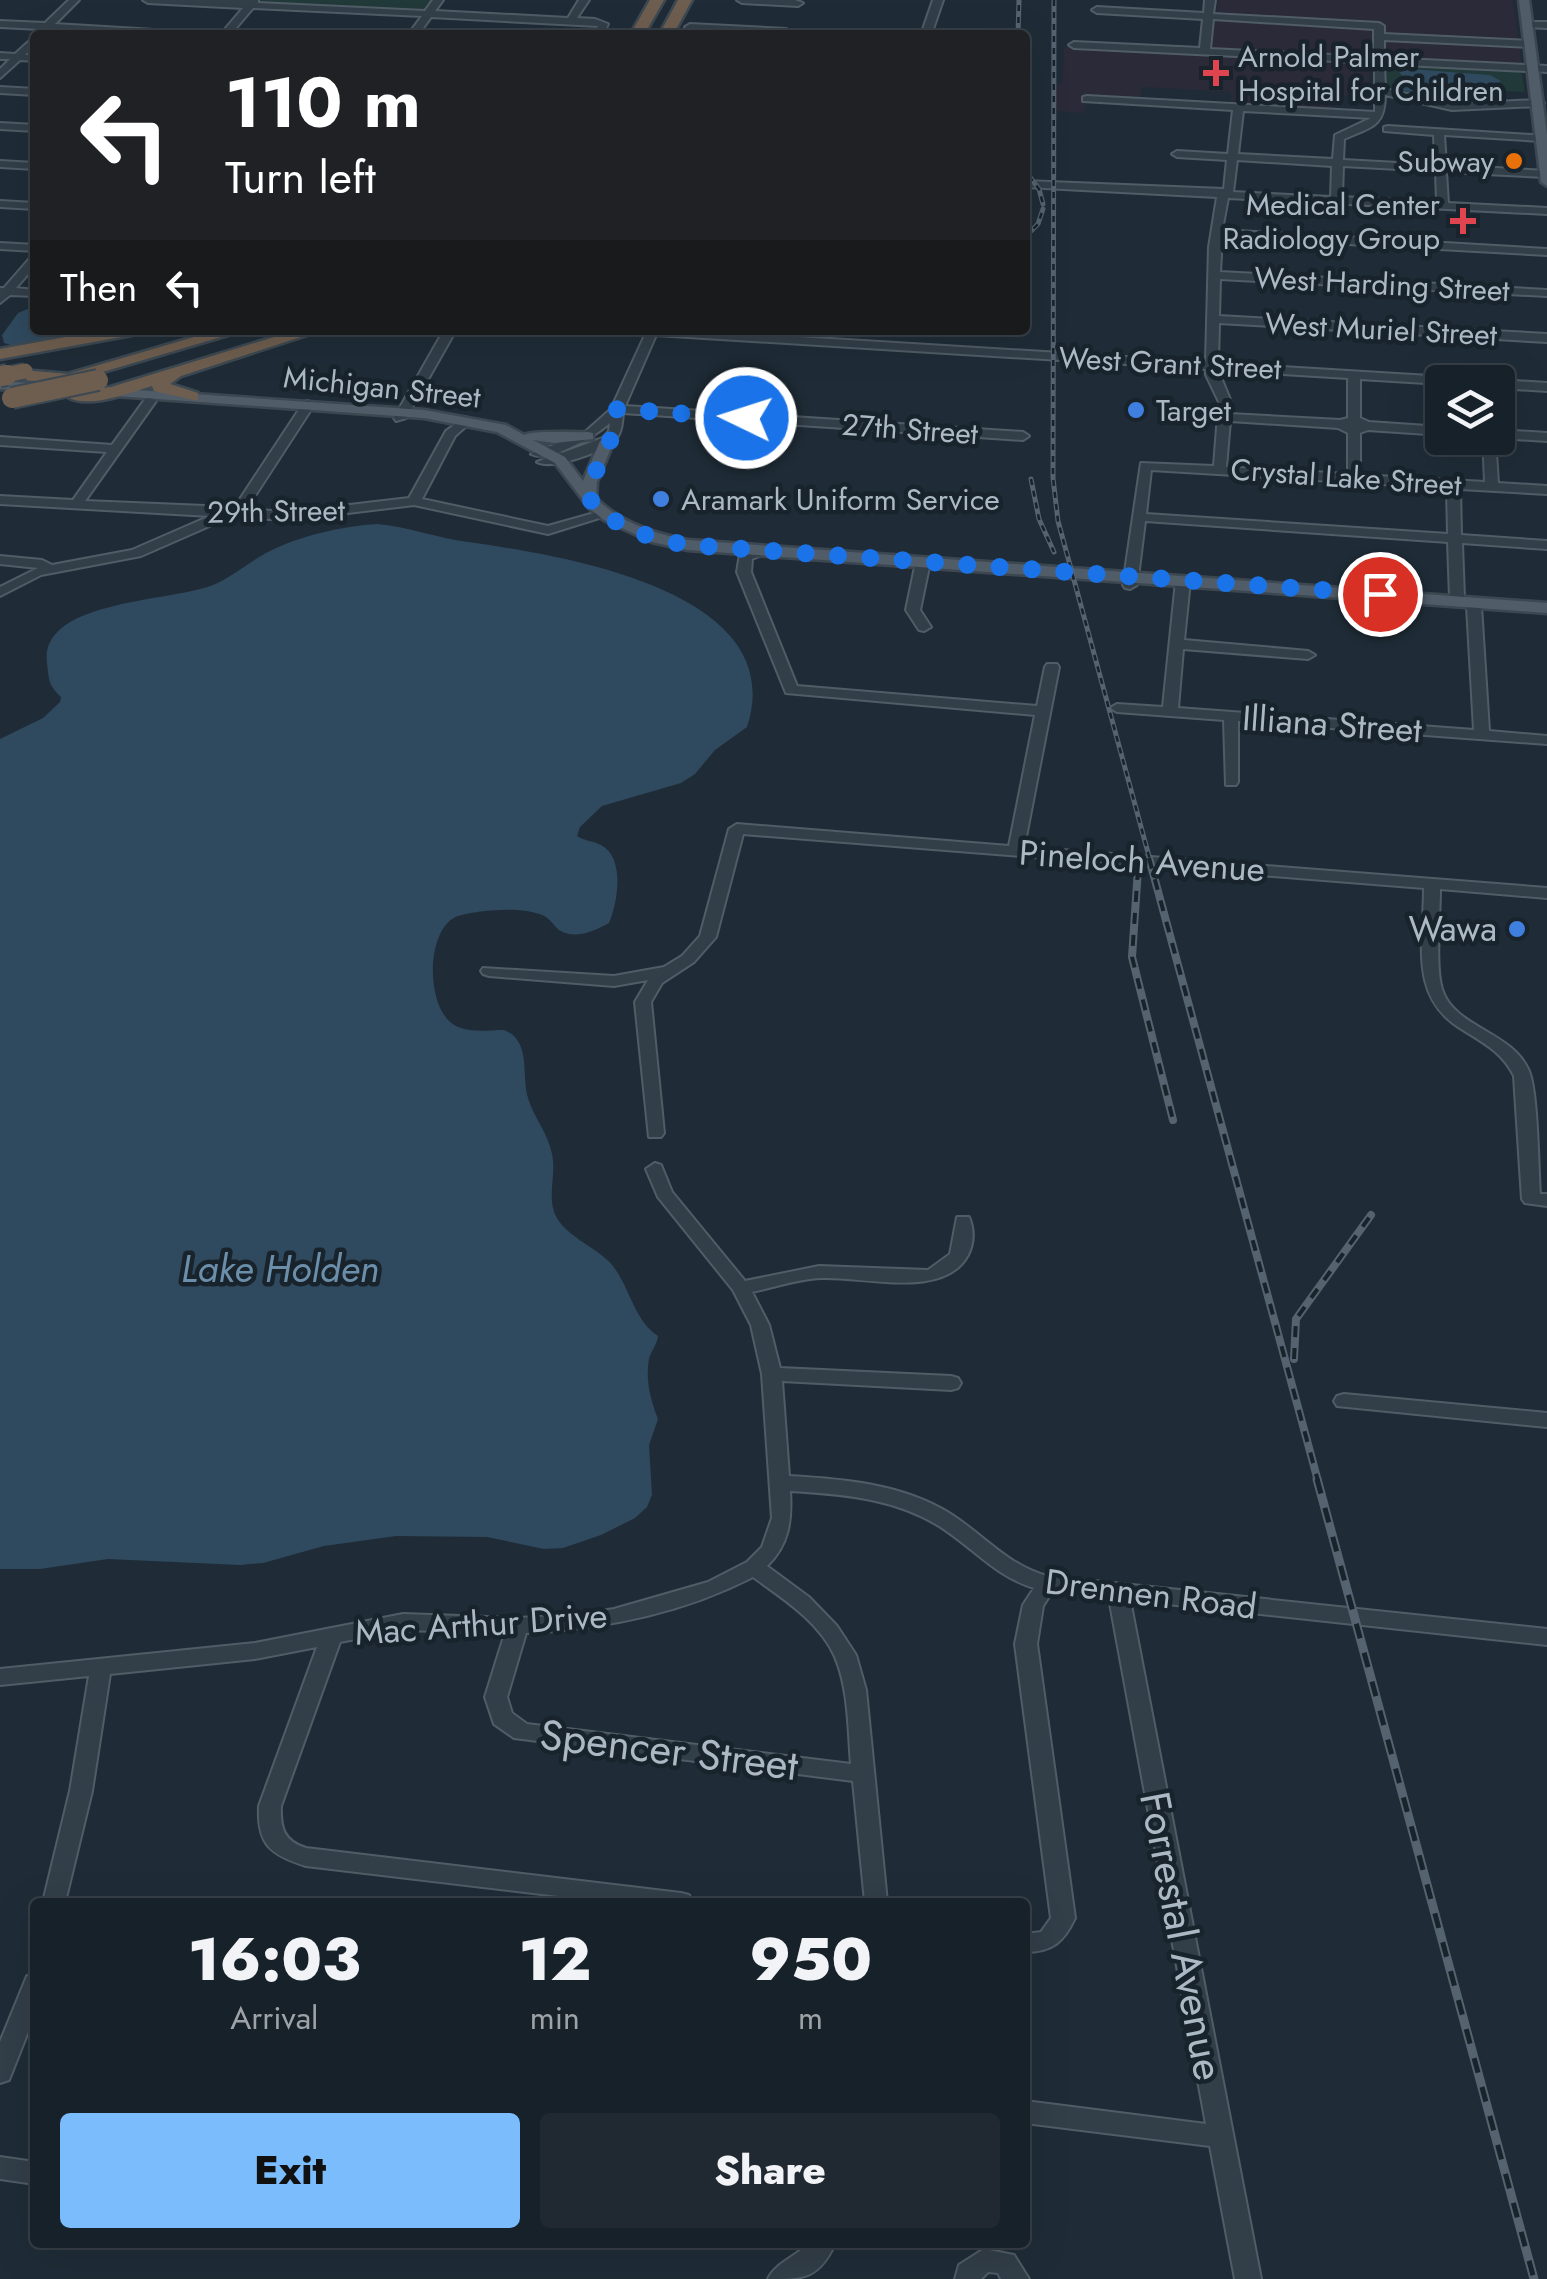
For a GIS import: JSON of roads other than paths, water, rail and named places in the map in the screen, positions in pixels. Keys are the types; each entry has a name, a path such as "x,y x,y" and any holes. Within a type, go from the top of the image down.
{"highway":[{"path":"640,30 657,0"},
{"path":"652,30 669,0"},
{"path":"669,30 685,0"},
{"path":"623,30 638,2"},
{"path":"4,355 106,335"},
{"path":"0,375 162,335"},
{"path":"2,392 54,372 195,335"},
{"path":"2,392 219,335"},
{"path":"106,386 252,335"},
{"path":"75,396 280,335"},
{"path":"2,392 106,386 174,373 298,335"},
{"path":"192,396 165,392 160,384 225,358"},
{"path":"0,375 112,383 174,373"}],"main road":[{"path":"1524,0 1530,44 1543,68 1539,103 1546,178"},
{"name":"Michigan Street","path":"106,386 305,408"},
{"name":"Michigan Street","path":"2,392 305,408 502,428 546,457 589,498 600,516 657,540 922,566"},
{"name":"Michigan Street","path":"462,423 546,457 600,516 646,543 745,557 1547,608"},
{"path":"502,428 554,440 588,436"},
{"path":"589,498 591,480 607,440"},
{"name":"Michigan Street","path":"1450,601 1474,606 1495,604"}],"street":[{"path":"44,30 74,0"},
{"path":"148,0 571,21 599,29"},
{"path":"417,30 438,0"},
{"path":"571,21 584,0"},
{"path":"742,0 798,1 787,30"},
{"path":"928,30 938,0"},
{"path":"1205,52 1210,0"},
{"path":"229,30 253,3"},
{"path":"1099,47 1097,5 1376,24 1380,37 1379,116"},
{"path":"0,24 123,30"},
{"path":"1528,24 1547,26"},
{"path":"690,27 731,30"},
{"path":"1380,37 1530,44"},
{"path":"0,74 30,44"},
{"path":"1074,46 1543,68"},
{"path":"0,56 30,58"},
{"path":"0,90 30,92"},
{"path":"1381,91 1445,107 1539,103"},
{"path":"1087,99 1379,116"},
{"path":"1220,469 1224,395 1212,366 1217,233 1220,200 1229,190 1238,106"},
{"path":"1336,201 1340,137 1379,116"},
{"path":"0,126 30,128"},
{"path":"1388,129 1544,140"},
{"path":"1440,132 1443,206"},
{"path":"1177,154 1441,168 1546,178"},
{"path":"0,164 30,166"},
{"path":"1030,184 1547,212"},
{"path":"0,204 30,206"},
{"path":"1217,233 1547,252"},
{"path":"0,246 30,248"},
{"path":"2,294 30,264"},
{"name":"West Harding Street","path":"1218,275 1547,293"},
{"path":"2,294 30,294"},
{"name":"West Muriel Street","path":"1215,319 1547,338"},
{"path":"402,415 447,335"},
{"path":"546,457 607,440 651,335"},
{"name":"West Grant Street","path":"717,335 1425,379"},
{"path":"1354,374 1354,478"},
{"path":"1515,385 1547,387"},
{"path":"76,505 150,401"},
{"path":"0,592 48,569 136,553 245,502 305,408"},
{"path":"546,457 588,436 617,409"},
{"name":"27th Street","path":"617,409 1023,436"},
{"path":"1224,417 1425,430"},
{"path":"414,501 462,423"},
{"path":"1515,435 1547,438"},
{"path":"588,436 607,440"},
{"path":"0,441 116,449"},
{"path":"1490,455 1492,486"},
{"name":"Crystal Lake Street","path":"1139,517 1145,466 1547,490"},
{"path":"1450,601 1452,484"},
{"name":"29th Street","path":"0,500 223,515 316,516 414,501 536,529 563,528 600,516"},
{"path":"1130,581 1139,517 1547,545"},
{"path":"765,551 745,557 744,572 791,690 1044,710"},
{"path":"0,560 42,564 48,569"},
{"path":"922,566 913,610 924,627"},
{"path":"1170,712 1182,585"},
{"path":"1474,606 1482,736"},
{"path":"1176,644 1308,655"},
{"path":"1016,851 1052,667"},
{"name":"Illiana Street","path":"1116,708 1547,740"},
{"path":"1231,716 1231,782"},
{"name":"Pineloch Avenue","path":"665,972 688,958 708,937 737,828 1547,893"},
{"path":"1432,883 1432,986 1436,1001 1450,1016 1508,1048 1518,1060 1523,1076 1531,1198 1547,1200"},
{"path":"489,970 614,981 665,972"},
{"path":"643,1002 665,972"},
{"path":"614,981 636,990 643,1002 655,1132"},
{"path":"656,1170 664,1193 741,1288 760,1325 772,1374 782,1518 771,1550 754,1567 802,1602 830,1631 845,1655 855,1690 876,1898"},
{"path":"741,1288 819,1272 930,1276 946,1270 960,1256 966,1240 964,1221"},
{"path":"772,1374 951,1383"},
{"path":"1344,1401 1547,1420"},
{"name":"Drennen Road","path":"780,1483 854,1488 894,1498 956,1527 990,1560 1015,1576 1047,1584 1547,1638"},
{"name":"Mac Arthur Drive","path":"0,1676 255,1651 403,1622 518,1626 614,1617 715,1587 754,1567"},
{"path":"1030,1943 1042,1944 1058,1933 1063,1918 1026,1644 1033,1605 1047,1584"},
{"name":"Forrestal Avenue","path":"1118,1592 1248,2279"},
{"name":"Spencer Street","path":"518,1626 496,1697 502,1718 522,1732 862,1774"},
{"path":"332,1635 270,1806 268,1829 285,1850 306,1857 648,1898"},
{"path":"55,1898 81,1791 102,1666"},
{"path":"0,2073 30,1999"},
{"path":"1030,2113 1219,2136"},
{"path":"0,2168 30,2172"},
{"path":"781,2279 812,2258 820,2248"},
{"path":"968,2279 968,2274 984,2260 1005,2263 1016,2279"}],"water":[{"path":"1412,69 1490,75 1501,81 1490,90 1488,99 1446,103 1399,89 1397,86 1407,81 1399,72"},
{"path":"30,308 30,335 79,335 14,346 4,343 2,335 18,313"},
{"name":"Lake Holden","path":"378,524 556,557 659,588 702,612 735,642 752,680 747,727 715,750 695,774 681,783 602,806 580,827 577,836 601,845 614,859 617,892 609,923 572,934 533,912 477,912 447,923 435,952 434,989 447,1019 469,1030 504,1030 519,1042 528,1098 552,1154 552,1202 557,1217 570,1233 613,1266 643,1321 658,1336 648,1367 649,1390 658,1419 649,1445 652,1495 647,1507 635,1518 563,1548 544,1549 487,1537 396,1536 324,1546 263,1563 240,1565 108,1559 40,1569 0,1569 0,739 43,718 60,702 47,663 50,642 64,627 85,615 213,585 266,553 306,537"}],"railway":[{"path":"1018,30 1019,0"},
{"path":"1054,0 1053,478 1058,521 1150,860"},
{"path":"1030,177 1043,204"},
{"path":"1030,232 1038,224 1043,209"},
{"path":"1031,479 1039,519 1054,552"},
{"path":"1149,858 1318,1481"},
{"path":"1138,869 1132,957 1173,1120"},
{"path":"1294,1359 1296,1319 1371,1215"},
{"path":"1317,1479 1534,2279"}],"place":[{"name":"Arnold Palmer Hospital for Children","path":"1216,73"},
{"name":"Subway","path":"1514,161"},
{"name":"Medical Center Radiology Group","path":"1463,221"},
{"name":"Target","path":"1136,410"},
{"name":"Aramark Uniform Service","path":"661,499"},
{"name":"Wawa","path":"1517,929"}]}
